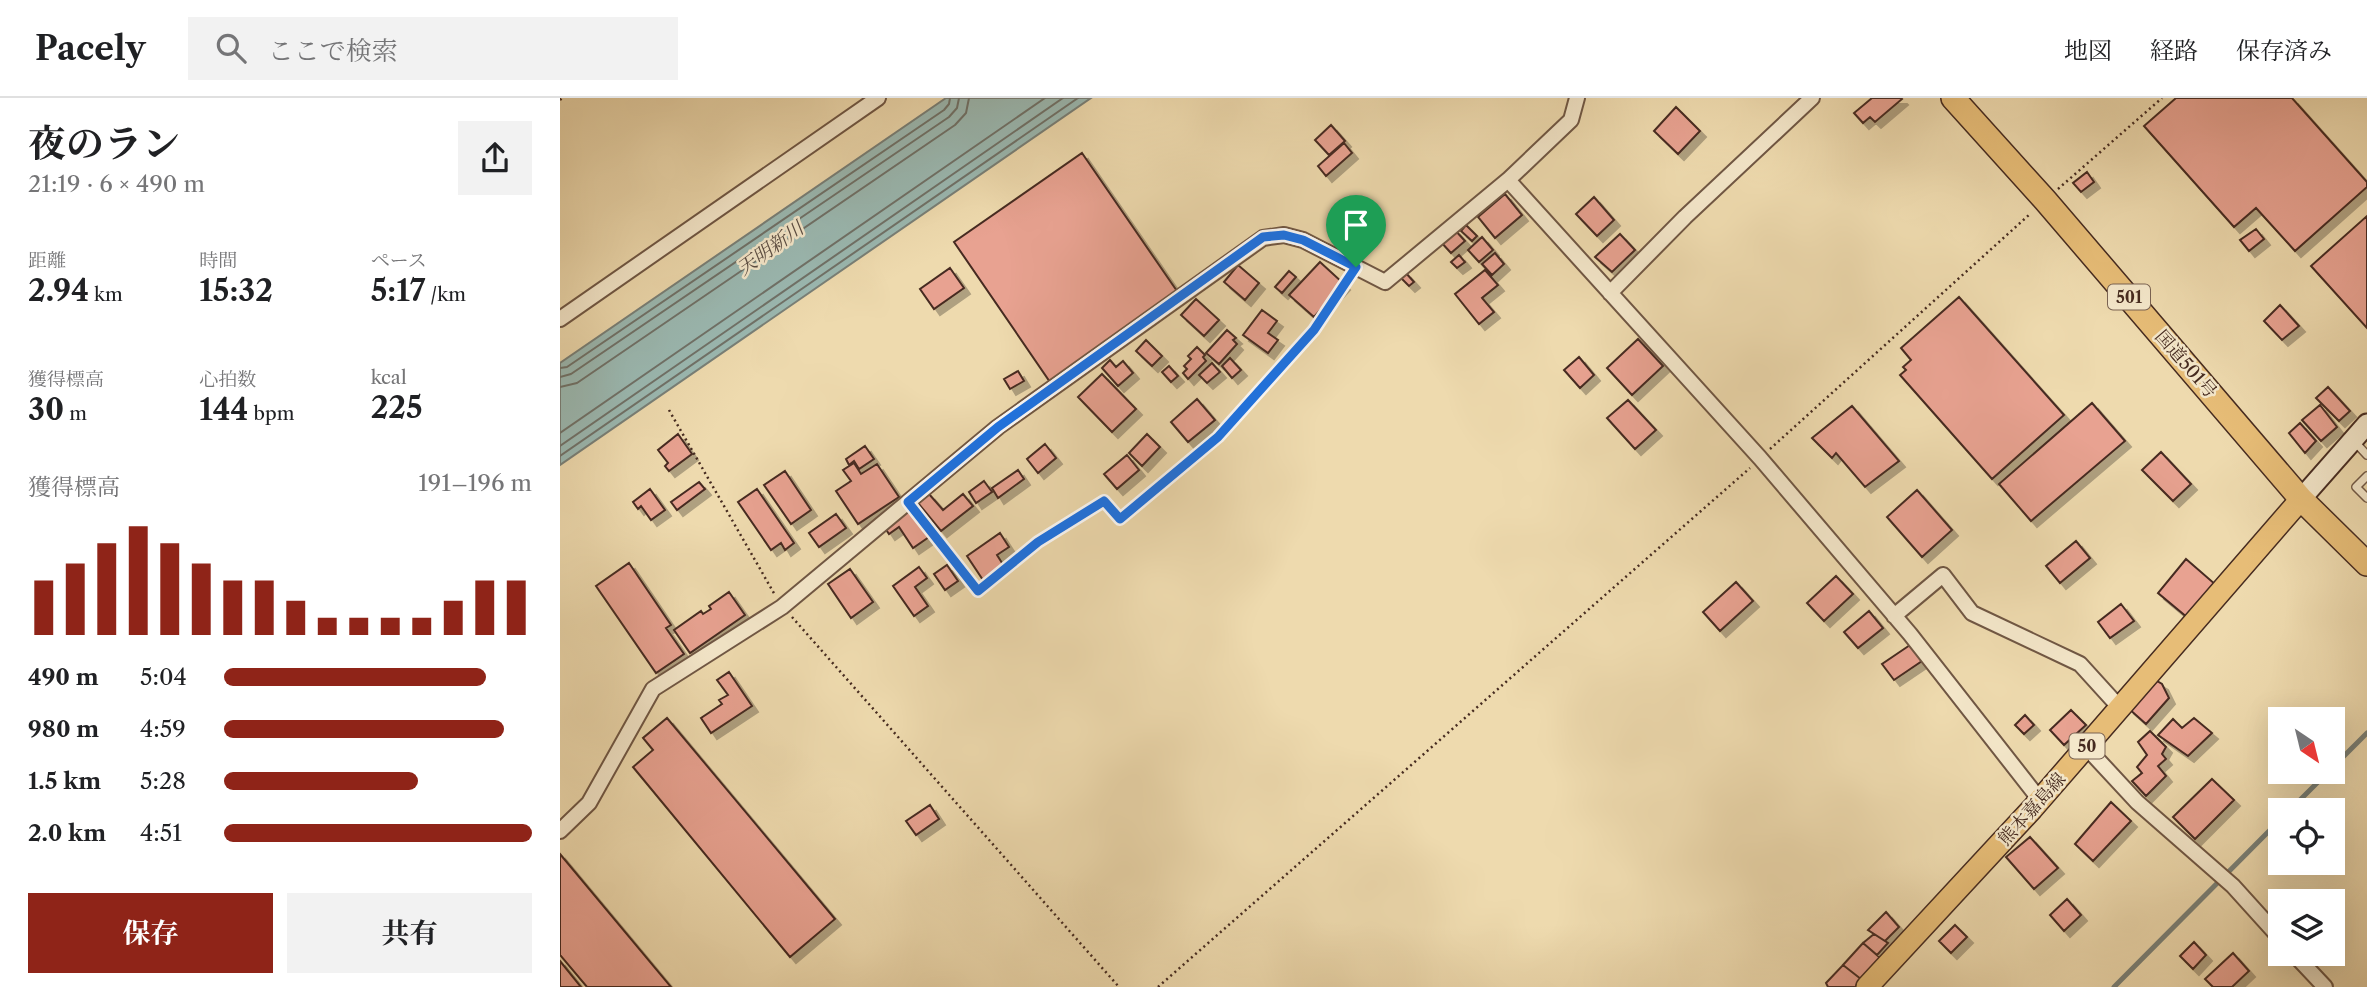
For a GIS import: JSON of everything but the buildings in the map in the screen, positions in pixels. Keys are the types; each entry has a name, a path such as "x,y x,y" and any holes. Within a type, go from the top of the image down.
{"highway":[{"name":"国道501号","path":"1954,98 2301,499 2362,555"}],"main road":[{"path":"2301,499 2360,448 2367,424"},
{"name":"熊本嘉島線","path":"1867,987 2040,800 2301,499"}],"street":[{"path":"560,319 878,98"},
{"path":"560,831 589,803 653,689 782,607 998,427 1263,237 1284,235 1303,240 1385,282 1508,180 1571,120 1577,98"},
{"path":"1610,293 1685,217 1812,98"},
{"path":"1508,180 1760,458 1895,616 2040,800"},
{"path":"1895,616 1943,575 1972,613 2080,664 2120,708"},
{"path":"2086,747 2137,803 2233,886 2268,925"},
{"path":"2305,966 2325,987"}],"lane":[{"path":"2367,476 2356,487 2367,498"}],"path":[{"path":"1158,987 1760,458 2162,98"},
{"path":"908,502 978,591 1038,542 1104,501 1120,519 1226,428 1314,330 1356,267"},
{"path":"669,410 782,607 1119,987"}],"water":[{"name":"天明新川","path":"946,98 1091,98 560,465 560,363"}],"waterway":[{"path":"2345,755 2367,733"},
{"path":"2302,798 2316,784"},
{"path":"2114,987 2268,832"}],"route":[{"path":"1284,235 1303,240 1356,267 1314,330 1218,437 1120,519 1104,501 1038,542 978,591 908,502 998,427 1263,237 1284,235"}]}
